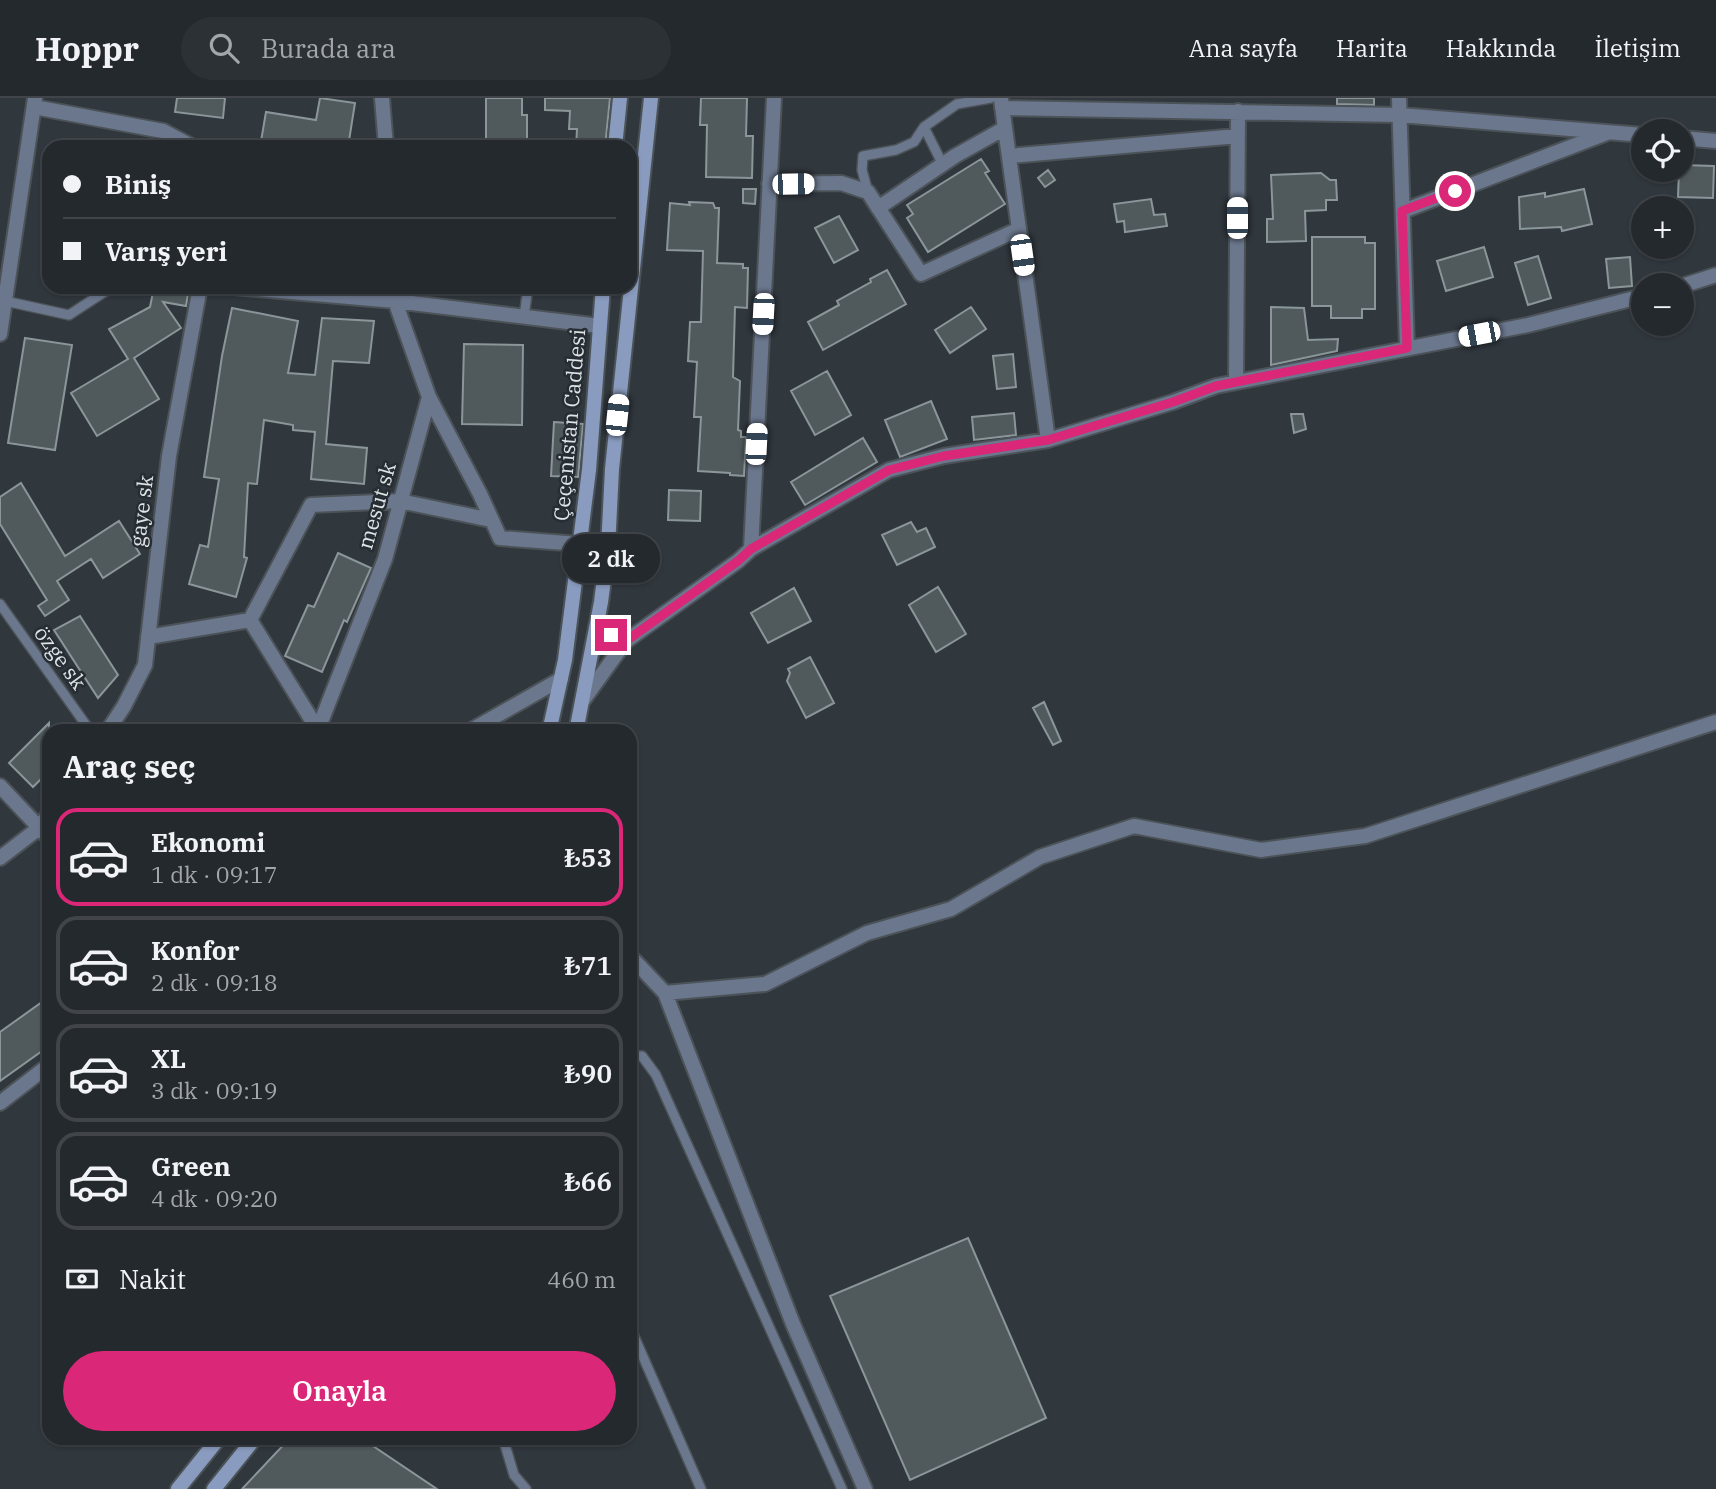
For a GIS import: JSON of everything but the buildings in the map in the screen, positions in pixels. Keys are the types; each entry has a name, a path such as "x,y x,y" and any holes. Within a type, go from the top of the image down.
{"main road":[{"path":"616,140 620,98"},
{"path":"637,232 651,98"},
{"name":"Çeçenistan Caddesi","path":"551,724 565,660 589,470 602,294"},
{"path":"578,724 597,628 608,548 612,470 630,294"},
{"path":"178,1489 213,1445"},
{"path":"214,1489 249,1445"}],"street":[{"path":"383,98 386,140"},
{"path":"751,549 774,98"},
{"path":"1399,98 1407,348"},
{"path":"0,334 34,103 163,131 180,140"},
{"path":"1048,440 1002,103 1399,115 1631,134"},
{"path":"1236,381 1238,111"},
{"path":"878,208 1005,128"},
{"path":"1402,211 1611,132"},
{"path":"1009,156 1238,136"},
{"path":"1694,139 1716,141"},
{"path":"769,184 841,183 868,192 921,274 1019,229"},
{"path":"1694,282 1716,275"},
{"name":"gaye sk","path":"112,724 145,665 169,456 199,294"},
{"path":"579,544 500,538 429,397 396,294 524,317 600,326"},
{"path":"584,699 626,641 751,549 889,470 944,456 1048,440 1236,381 1528,325 1631,299"},
{"name":"mesut sk","path":"320,724 384,559 429,397"},
{"path":"250,620 311,505 400,501 491,520"},
{"path":"148,637 250,620"},
{"path":"250,620 313,724"},
{"path":"597,628 626,641"},
{"path":"482,724 561,680"},
{"path":"666,993 765,984 867,933 951,909 1040,857 1134,826 1261,850 1365,836 1716,722"},
{"path":"0,786 42,831"},
{"path":"0,858 42,834"},
{"path":"637,963 666,993 793,1324 865,1489"},
{"path":"0,1103 42,1070"}],"lane":[{"path":"868,192 862,170 863,156 896,150 914,142 924,127 957,104 991,98"},
{"path":"924,127 943,165"},
{"path":"5,301 69,315 101,294"},
{"path":"524,317 527,294"},
{"name":"özge sk","path":"0,604 85,724"},
{"path":"637,1056 642,1056 656,1075 842,1489"},
{"path":"637,1344 702,1489"},
{"path":"505,1445 514,1475 526,1489"}],"route":[{"path":"611,635 626,641 751,549 889,470 944,456 1048,440 1216,386 1407,348 1402,211 1455,191"}]}
